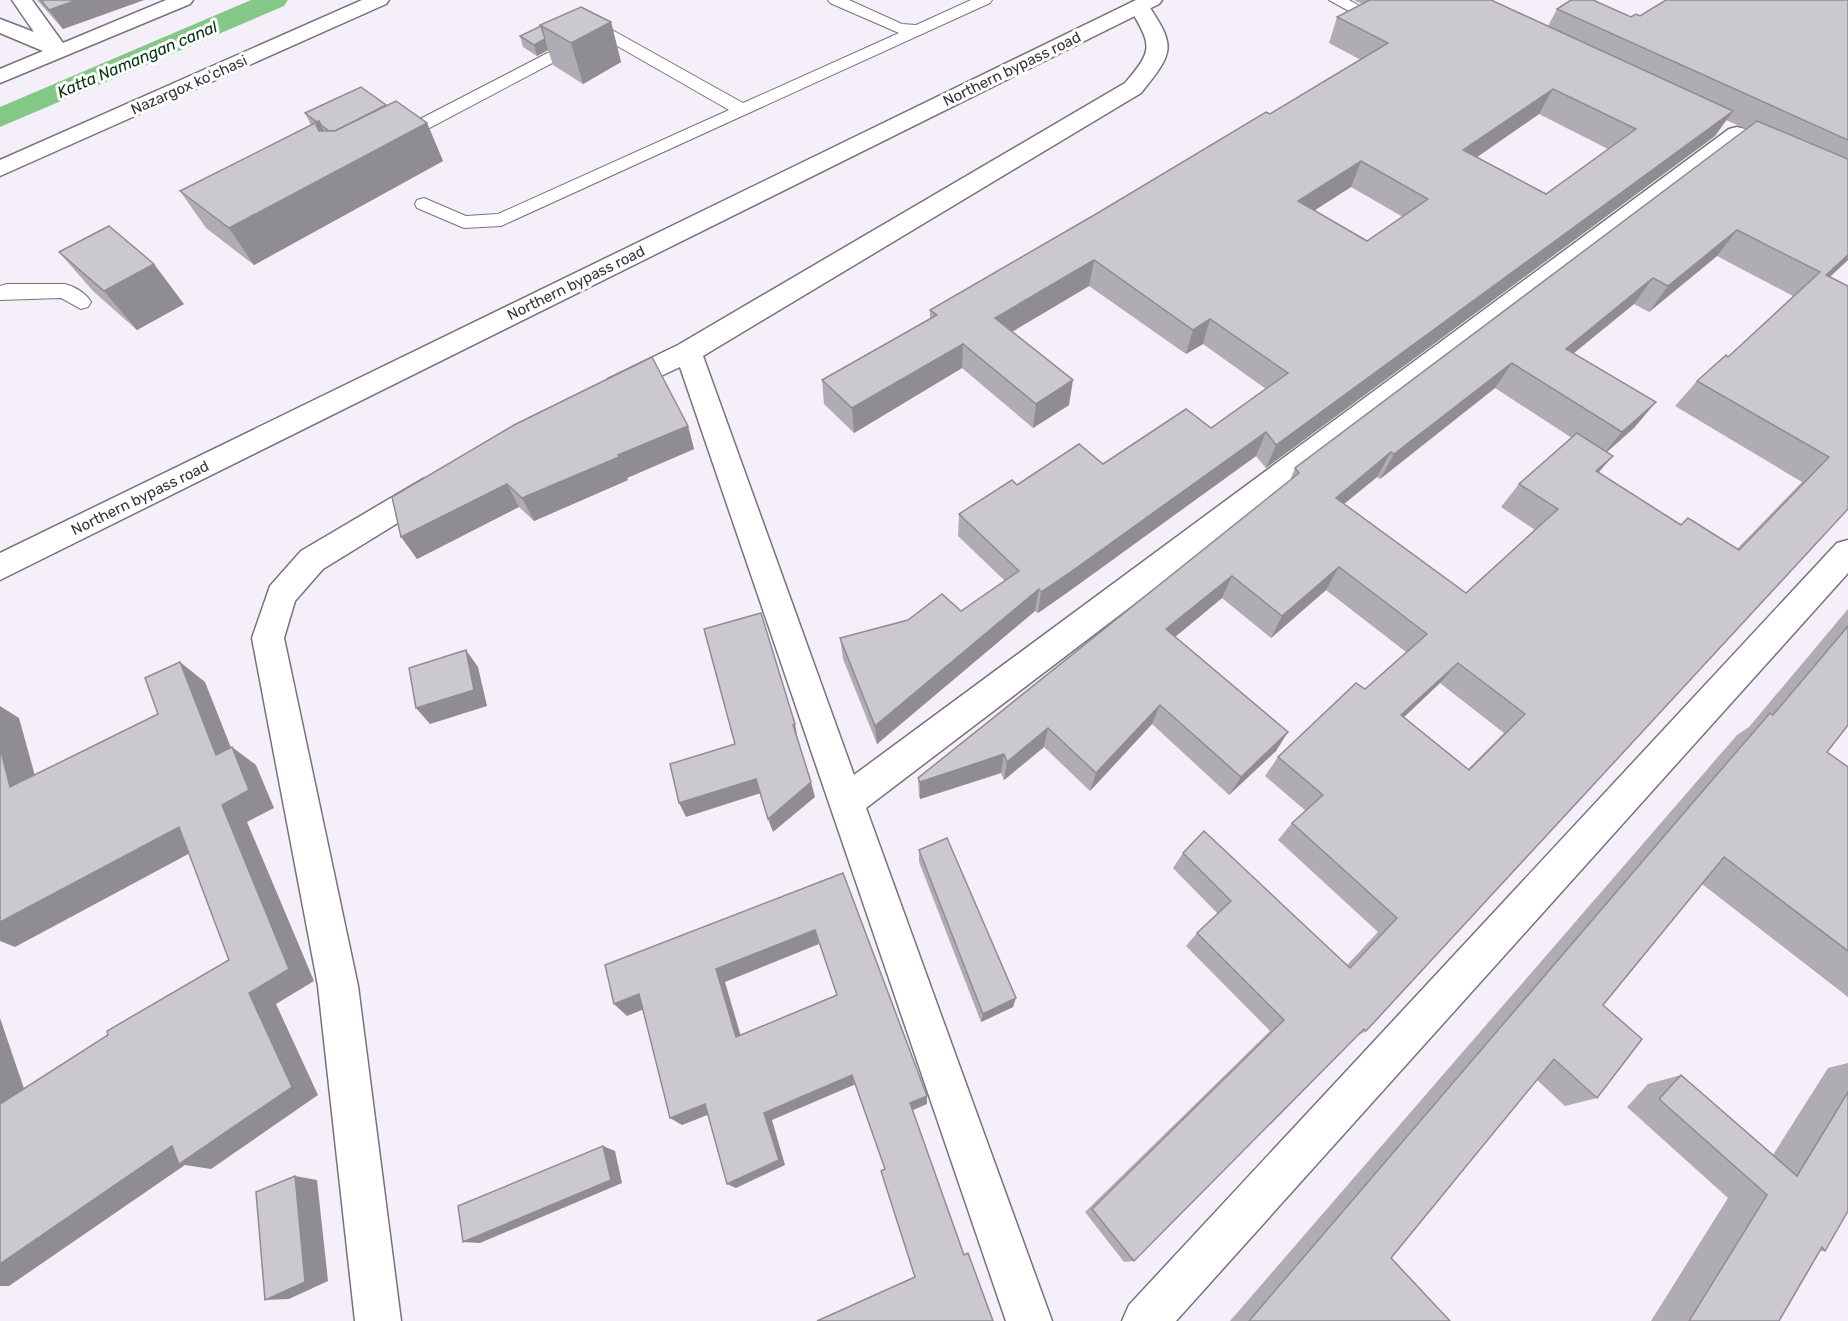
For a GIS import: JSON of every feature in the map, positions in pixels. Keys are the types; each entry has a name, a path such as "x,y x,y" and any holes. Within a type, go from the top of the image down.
{"street":[{"path":"22,0 59,50"},
{"path":"0,76 183,0"},
{"name":"Nazargox koʻchasi","path":"0,169 379,0"},
{"path":"595,398 688,352 1133,88 1157,60 1160,43 1145,3"},
{"name":"Northern bypass road","path":"0,567 1145,3"},
{"path":"0,25 59,50"},
{"path":"846,802 1737,134"},
{"path":"688,352 1029,1321"},
{"path":"378,1321 338,986 268,638 280,595 312,560 453,475"},
{"path":"1145,1321 1848,552"}],"lane":[{"path":"836,0 899,28 916,30"},
{"path":"424,204 464,222 501,220 984,0"},
{"path":"1337,0 1373,18"},
{"path":"378,147 569,48 595,36 608,34 742,110"},
{"path":"0,293 65,291 81,302"}],"building":[{"path":"41,0 77,0 49,10"},
{"path":"1370,0 1491,0 1733,111 1276,445 1266,432 1072,571 1041,592 1039,589 875,726 840,638 908,620 942,594 961,611 1019,571 959,514 1012,480 1017,485 1079,444 1103,464 1186,409 1211,428 1288,373 1210,319 1193,330 1094,260 995,318 1073,380 1036,404 963,344 852,408 822,380 937,315 930,310 1266,112 1270,114 1388,43 1337,17","holes":["1553,89 1636,129 1546,194 1463,150","1361,161 1428,199 1367,241 1298,201"]},
{"path":"1571,0 1593,0 1631,17 1636,14 1640,16 1666,0 1848,0 1848,140 1557,9"},
{"path":"581,7 611,22 571,43 540,25"},
{"path":"541,26 545,39 534,45 520,36"},
{"path":"361,87 386,105 335,131 329,131 319,121 317,122 305,113"},
{"path":"396,101 427,123 229,228 180,191 319,121 316,125 319,131 335,131"},
{"path":"1757,121 1848,159 1848,255 1826,275 1848,286 1848,509 1366,1031 1364,1029 1134,1261 1092,1209 1284,1020 1197,933 1231,901 1183,853 1204,831 1350,968 1397,918 1292,823 1323,795 1278,757 1356,683 1365,689 1427,634 1339,567 1282,616 1232,576 1166,629 1288,732 1241,777 1160,705 1096,773 1048,728 1007,762 1004,754 920,782 918,778 1299,473 1295,468","holes":["1737,230 1820,272 1728,357 1726,355 1697,381 1829,457 1739,550 1688,518 1681,525 1596,471 1613,456 1577,433 1519,484 1558,509 1466,593 1336,498 1391,452 1394,454 1512,363 1622,432 1656,402 1566,349 1653,278 1668,286","1458,663 1525,714 1469,770 1401,715"]},
{"path":"109,226 154,264 104,291 59,252"},
{"path":"652,357 688,426 522,498 507,484 401,537 392,497 514,425"},
{"path":"761,613 811,782 768,819 756,779 679,803 670,764 735,744 704,629"},
{"path":"1848,626 1848,725 1827,752 1848,767 1848,951 1724,857 1603,1005 1642,1039 1597,1098 1554,1059 1391,1258 1450,1321 1249,1321 1701,793 1770,713 1773,715"},
{"path":"466,650 474,690 416,708 409,668"},
{"path":"180,662 216,755 232,747 249,790 222,805 289,969 249,993 292,1087 179,1164 172,1146 0,1264 0,1104 108,1035 107,1031 229,960 179,827 0,922 0,748 10,787 158,714 145,678"},
{"path":"947,838 1016,998 983,1014 919,850"},
{"path":"843,873 927,1096 910,1103 964,1255 968,1253 993,1321 817,1321 915,1277 881,1171 885,1169 852,1075 764,1113 779,1160 727,1184 705,1104 670,1118 639,994 614,1004 605,965","holes":["815,930 837,995 736,1037 716,969"]},
{"path":"1681,1075 1797,1176 1848,1092 1848,1211 1825,1251 1822,1247 1779,1321 1689,1321 1767,1195 1659,1099"},
{"path":"603,1146 611,1180 463,1242 458,1206"},
{"path":"295,1176 305,1282 265,1300 256,1192"}],"waterway":[{"name":"Katta Namangan canal","path":"0,118 274,0"}]}
